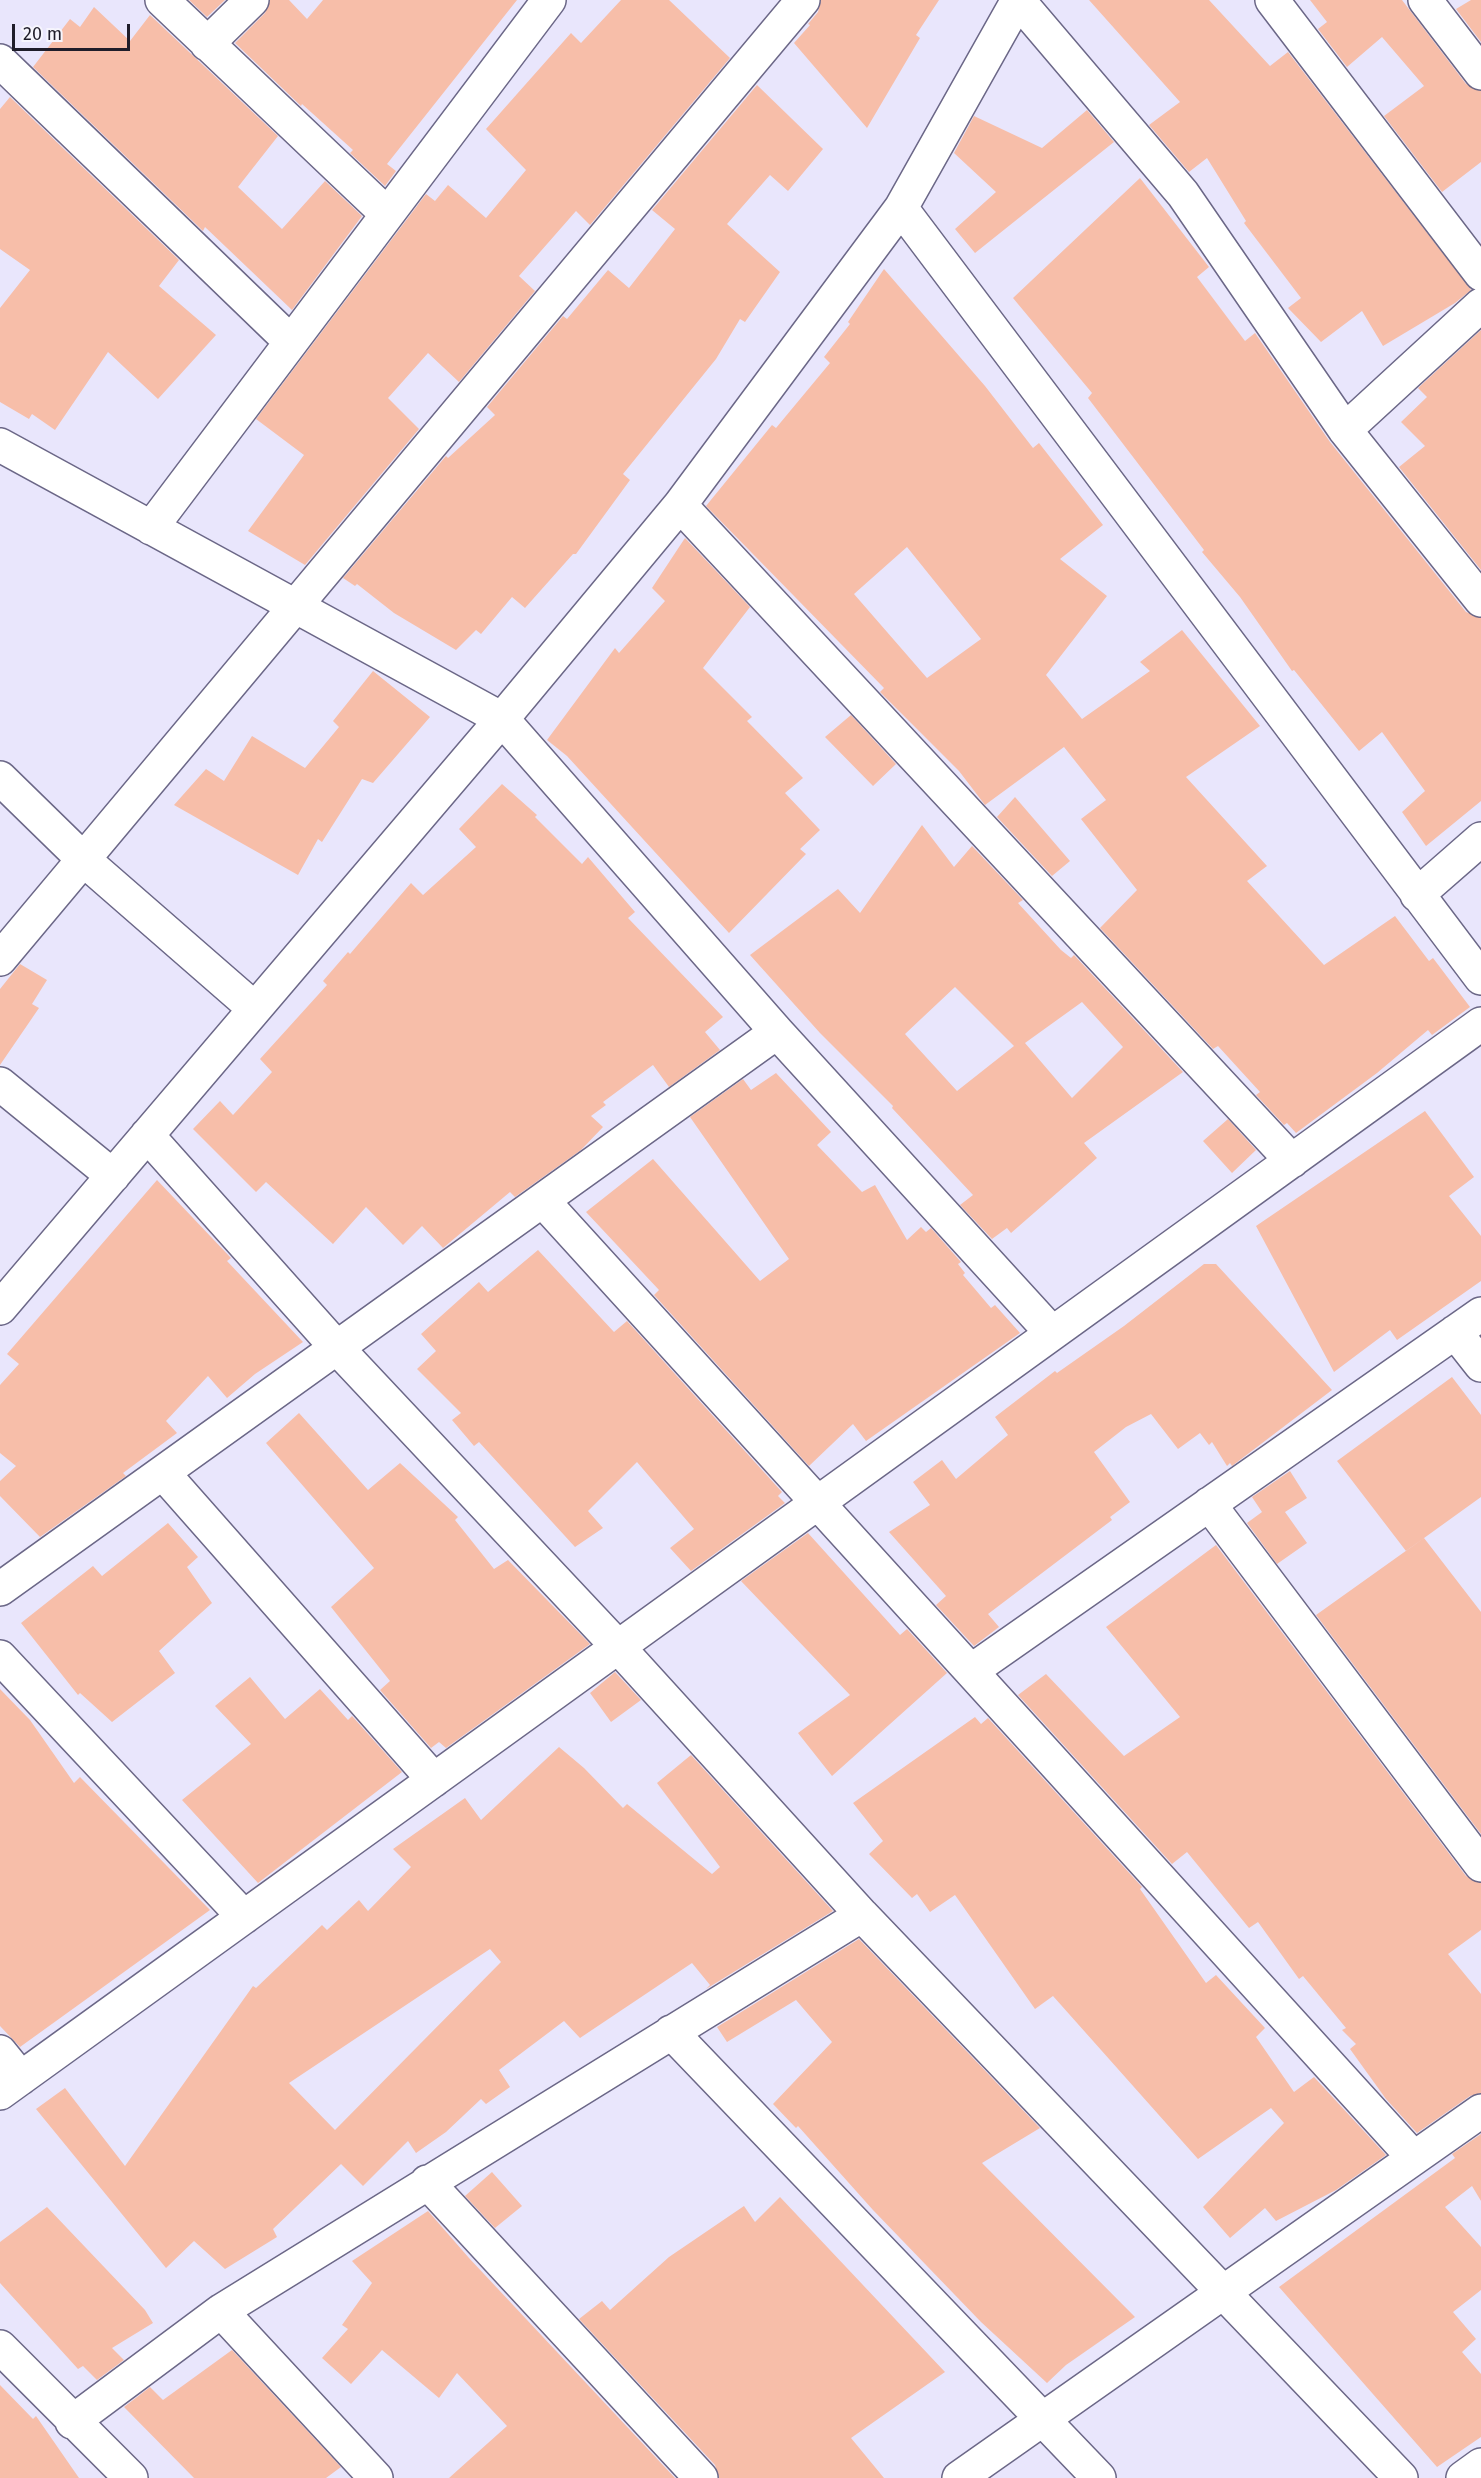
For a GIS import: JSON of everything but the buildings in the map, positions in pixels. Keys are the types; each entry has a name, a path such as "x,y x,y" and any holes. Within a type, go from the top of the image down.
{"street":[{"path":"162,0 387,214"},
{"path":"207,44 252,0"},
{"path":"151,528 549,0"},
{"path":"0,959 803,0"},
{"path":"0,1308 502,719 680,505 901,208 1018,0 1183,194 1346,430 1481,600"},
{"path":"1272,0 1481,274"},
{"path":"1425,0 1481,73"},
{"path":"0,61 291,342"},
{"path":"901,208 1481,978"},
{"path":"1346,430 1481,305"},
{"path":"0,445 502,719 777,1032 1052,1333"},
{"path":"680,505 1292,1161"},
{"path":"0,778 84,860 255,1009"},
{"path":"1417,896 1481,839"},
{"path":"0,2052 10,2085 619,1648 817,1502 1481,1024"},
{"path":"0,1589 338,1349 777,1032"},
{"path":"0,1084 113,1176"},
{"path":"147,1135 338,1349 619,1648 862,1915 1401,2478"},
{"path":"543,1201 1414,2158"},
{"path":"971,1671 1468,1323 1481,1365"},
{"path":"163,1473 434,1780"},
{"path":"1209,1504 1481,1865"},
{"path":"0,1657 243,1917"},
{"path":"72,2421 221,2311 862,1915"},
{"path":"671,2032 1099,2478"},
{"path":"959,2478 1481,2111"},
{"path":"427,2182 701,2478"},
{"path":"221,2311 376,2478"},
{"path":"0,2347 122,2476"},
{"path":"1463,2478 1481,2465"}]}
